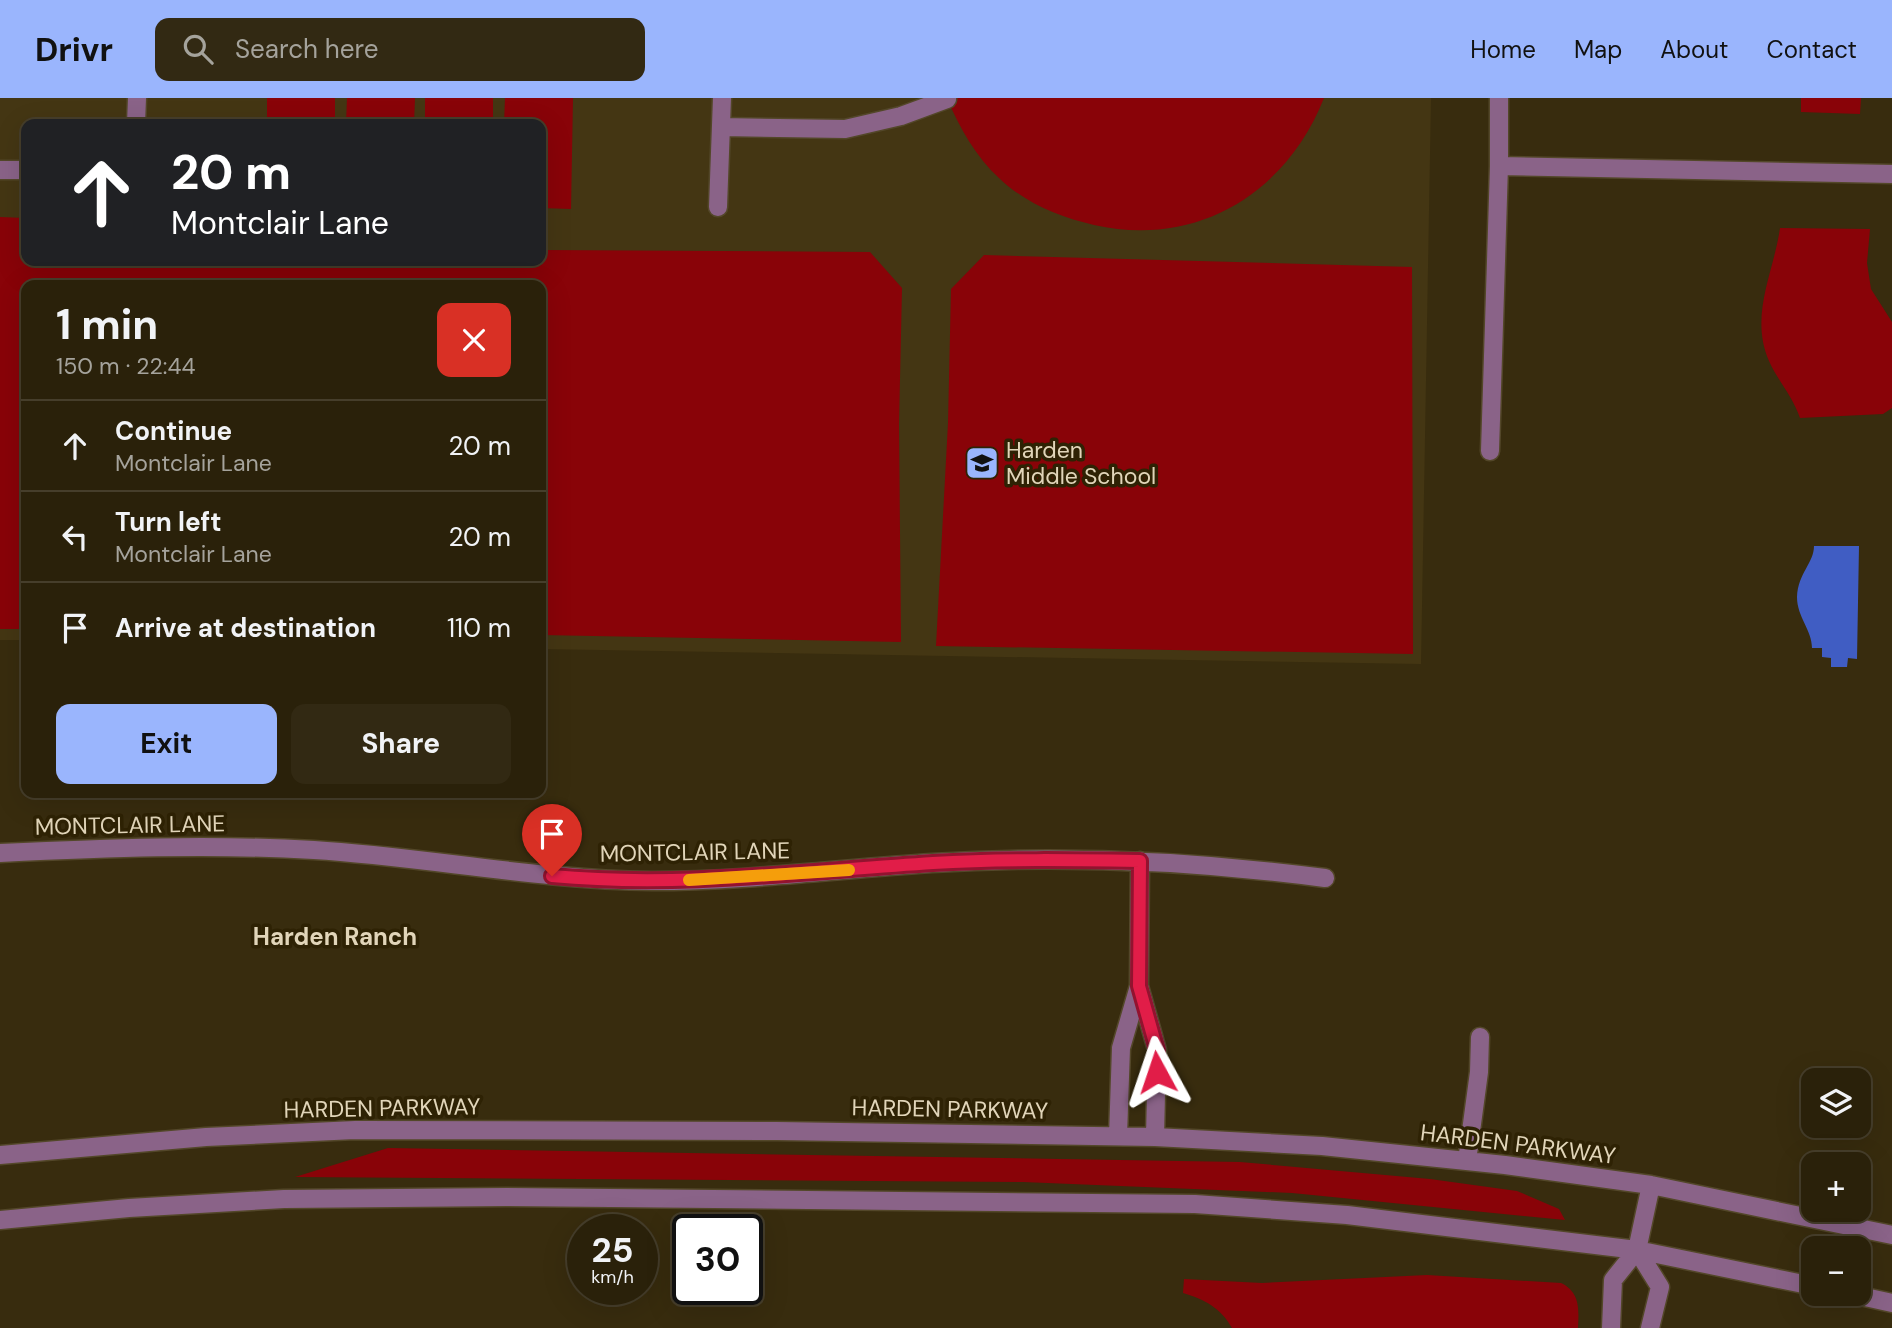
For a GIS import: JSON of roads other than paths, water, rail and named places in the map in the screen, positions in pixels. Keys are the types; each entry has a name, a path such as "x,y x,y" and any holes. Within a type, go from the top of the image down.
{"street":[{"path":"136,119 137,98"},
{"path":"718,207 722,98"},
{"path":"1490,451 1499,98"},
{"path":"721,127 845,129 901,116 947,99"},
{"path":"1499,166 1892,174"},
{"path":"0,170 21,170"},
{"name":"MONTCLAIR LANE","path":"0,853 131,847 313,850 544,876 657,881 756,878 995,860 1140,861 1210,865 1325,878"},
{"path":"1118,1136 1121,1048 1139,986 1140,861"},
{"path":"1139,986 1157,1050 1155,1137"},
{"path":"1467,1161 1479,1072 1480,1037"},
{"name":"HARDEN PARKWAY","path":"0,1155 206,1137 355,1130 1155,1137 1322,1146 1467,1161 1651,1185 1892,1234"},
{"path":"1611,1328 1613,1280 1637,1250 1651,1185"},
{"path":"0,1220 128,1208 284,1199 506,1197 1195,1205 1347,1215 1637,1250 1801,1284"},
{"path":"1637,1250 1660,1287 1650,1328"},
{"path":"1871,1298 1892,1303"}],"water":[{"path":"1814,546 1859,546 1857,659 1848,658 1847,667 1831,667 1831,658 1822,657 1822,648 1812,648 1810,635 1799,611 1798,589"}],"place":[{"name":"Harden Middle School","path":"982,463"}],"district":[{"name":"Harden Ranch","path":"335,936"}]}
